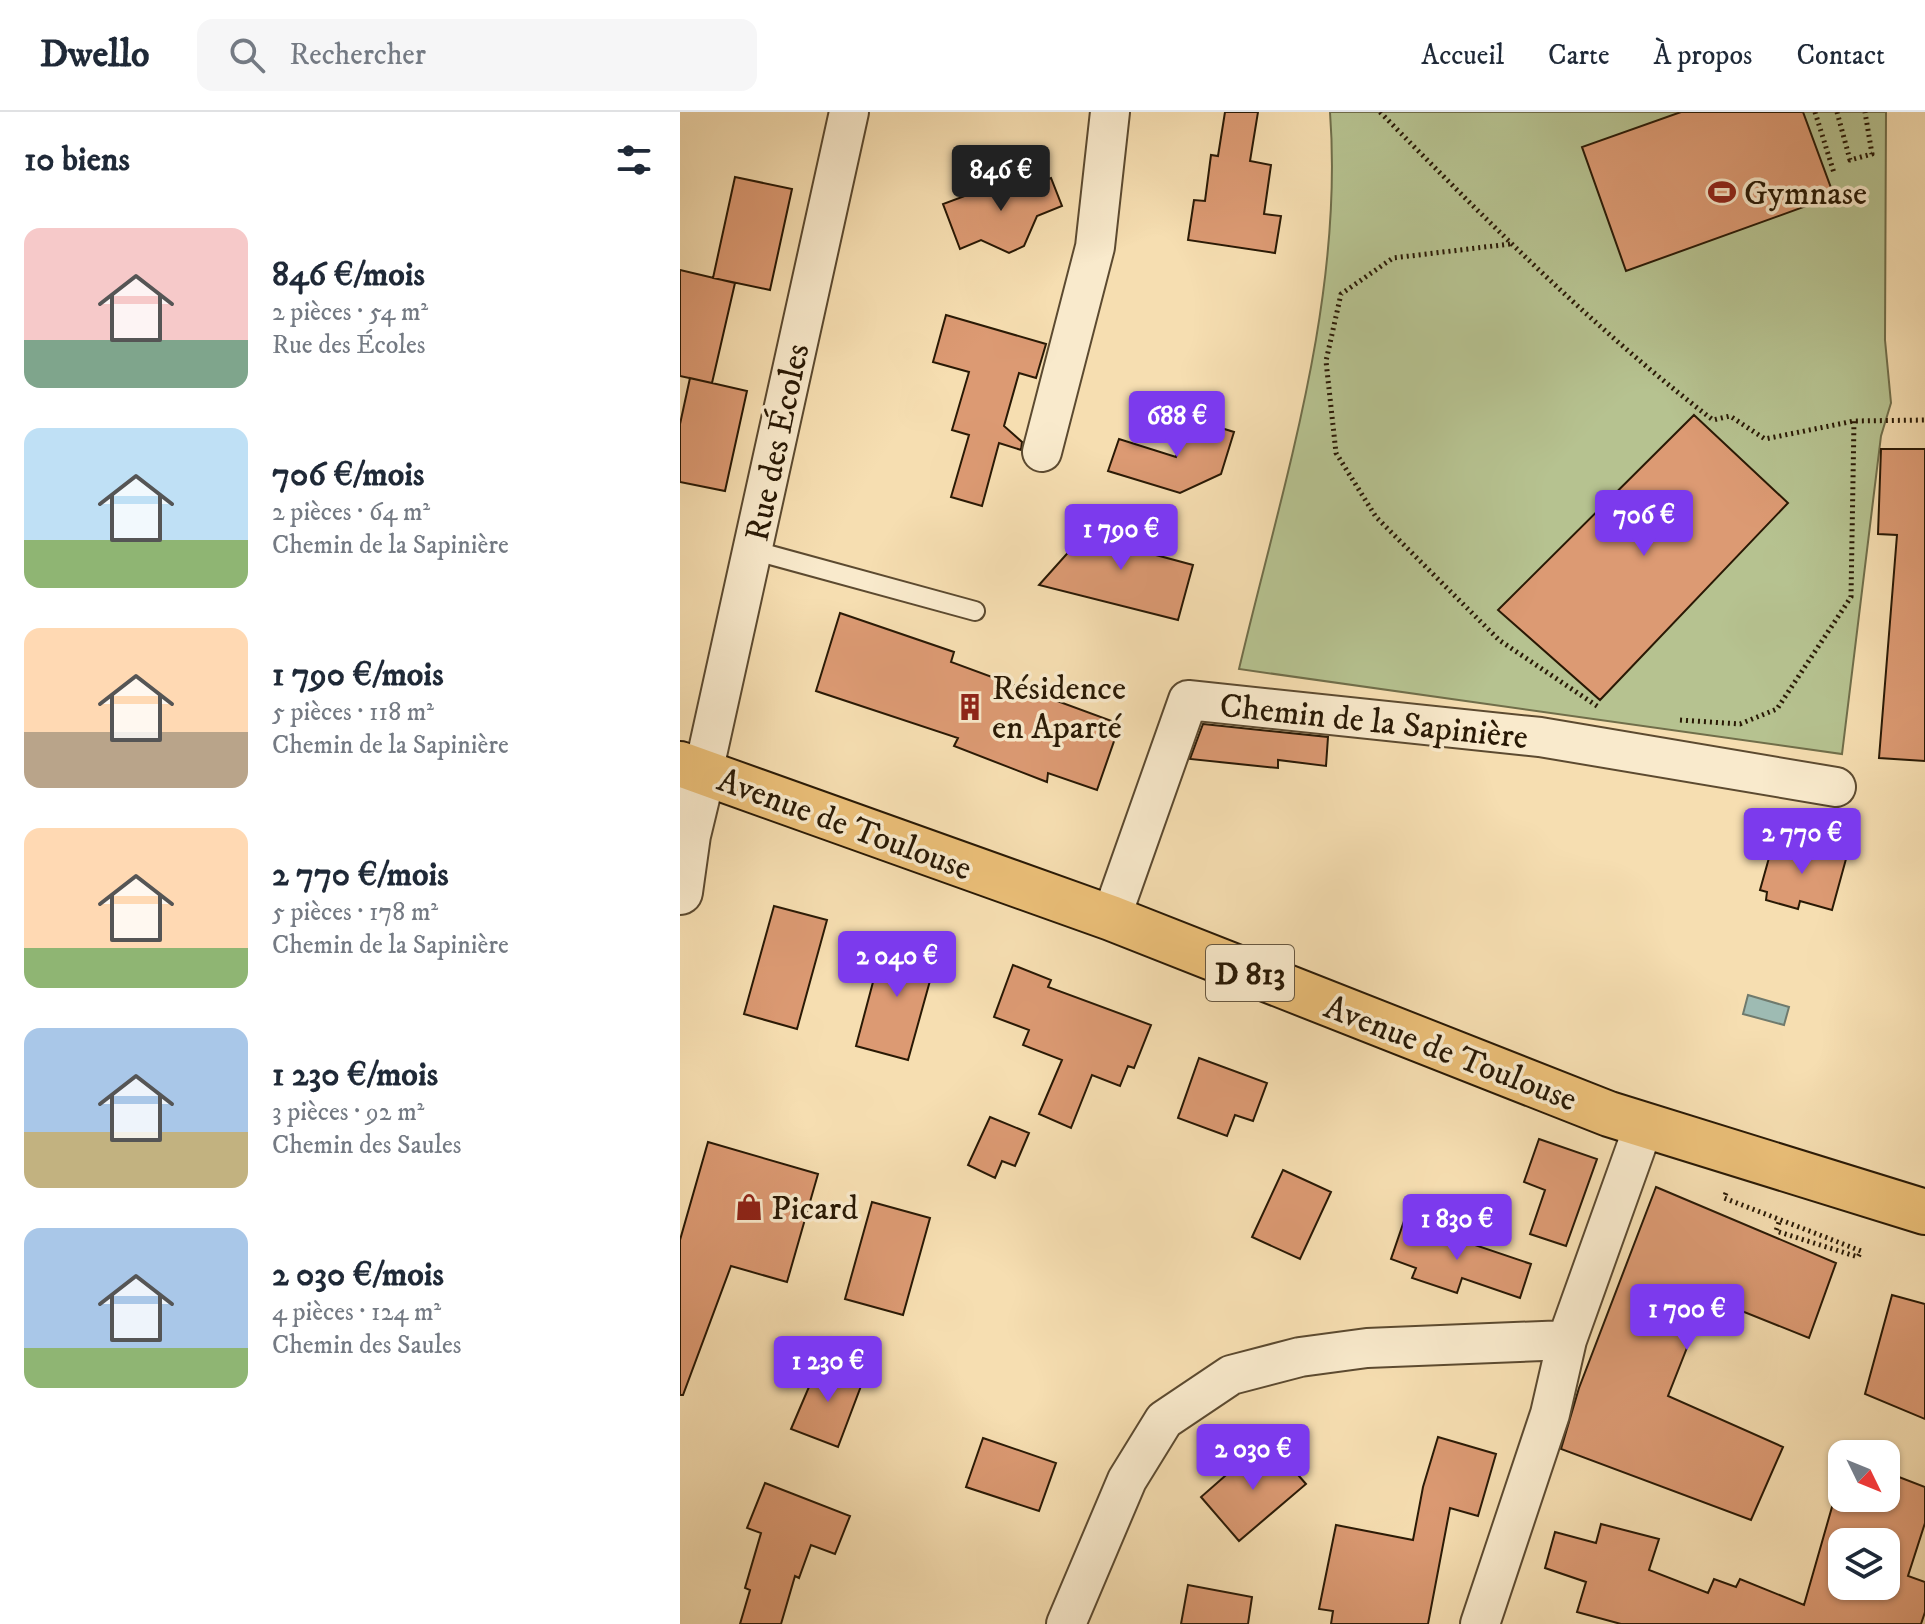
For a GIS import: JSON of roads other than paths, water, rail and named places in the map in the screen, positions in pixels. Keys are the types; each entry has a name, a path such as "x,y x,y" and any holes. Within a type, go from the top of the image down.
{"main road":[{"name":"Avenue de Toulouse","path":"707,774 1111,918 1644,1125 1921,1212"}],"street":[{"name":"Rue des Écoles","path":"707,774 752,550 849,112"},
{"path":"1042,452 1095,247 1110,112"},
{"name":"Chemin de la Sapinière","path":"1111,918 1188,700 1540,737 1604,730 1836,787"},
{"path":"681,883 707,774"},
{"path":"1480,1624 1550,1414 1567,1340 1644,1125"},
{"path":"1066,1624 1127,1480 1164,1420 1231,1375 1300,1357 1367,1348 1567,1340"}],"lane":[{"path":"752,550 975,611"}],"water":[{"path":"1748,995 1789,1007 1784,1025 1743,1014"}],"place":[{"name":"Gymnase","path":"1722,192"},
{"name":"Résidence en Aparté","path":"970,707"},
{"name":"Picard","path":"749,1207"}]}
